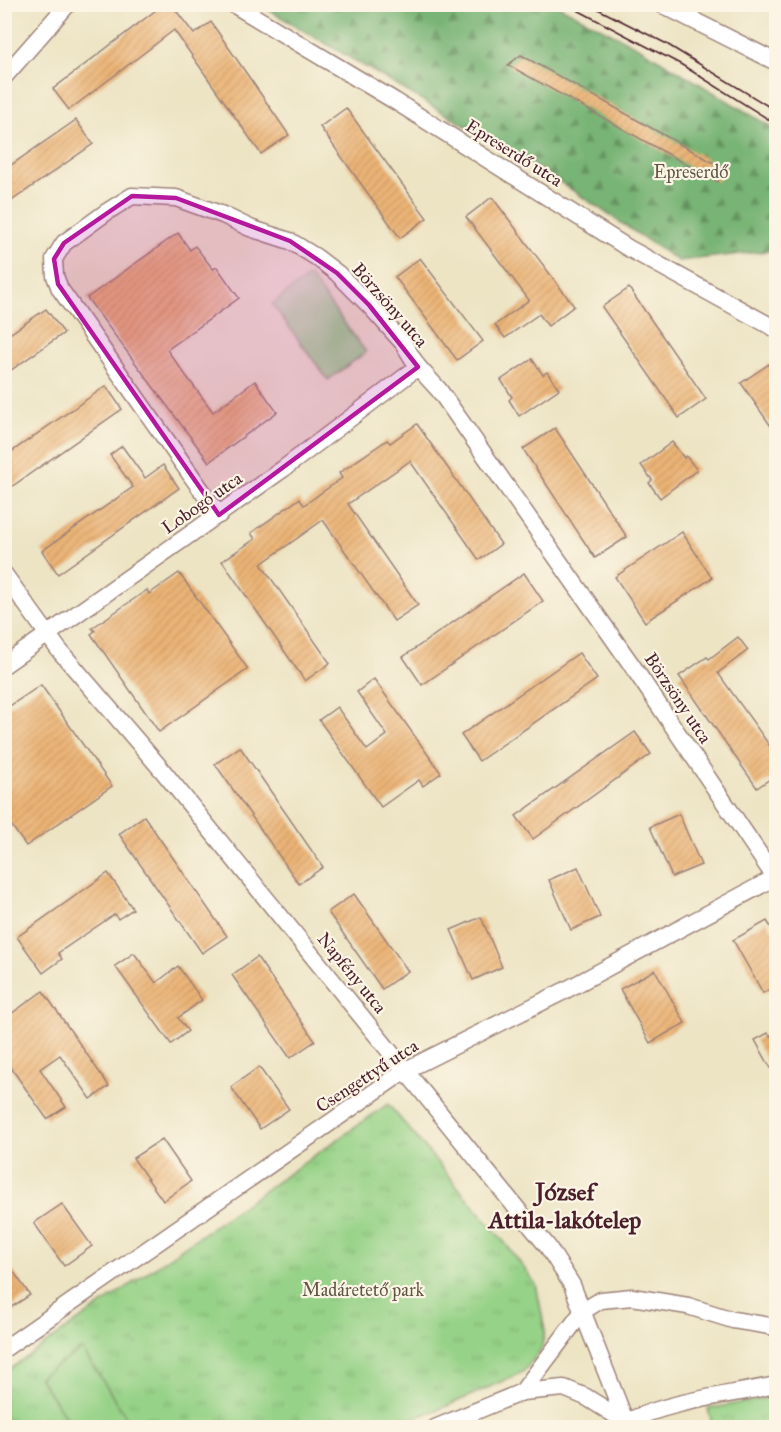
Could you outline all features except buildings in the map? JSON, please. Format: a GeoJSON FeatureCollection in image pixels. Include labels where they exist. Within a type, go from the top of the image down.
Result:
{"type":"FeatureCollection","features":[{"type":"Feature","properties":{"kind":"street"},"geometry":{"type":"LineString","coordinates":[[4,77],[68,4]]}},
{"type":"Feature","properties":{"kind":"street","name":"Epreserdő utca"},"geometry":{"type":"LineString","coordinates":[[233,4],[395,100],[628,248],[777,329]]}},
{"type":"Feature","properties":{"kind":"street"},"geometry":{"type":"LineString","coordinates":[[661,4],[777,62]]}},
{"type":"Feature","properties":{"kind":"street","name":"Börzsöny utca"},"geometry":{"type":"LineString","coordinates":[[219,515],[60,289],[55,276],[54,259],[64,243],[108,210],[132,196],[176,198],[223,215],[250,228],[290,241],[337,273],[369,305],[403,343],[418,367],[445,399],[632,664],[776,878]]}},
{"type":"Feature","properties":{"kind":"street","name":"Lobogó utca"},"geometry":{"type":"LineString","coordinates":[[4,665],[219,515],[418,367]]}},
{"type":"Feature","properties":{"kind":"street","name":"Napfény utca"},"geometry":{"type":"LineString","coordinates":[[4,574],[47,635],[162,770],[548,1247],[567,1275],[583,1311],[627,1425]]}},
{"type":"Feature","properties":{"kind":"street","name":"Csengettyű utca"},"geometry":{"type":"LineString","coordinates":[[4,1349],[406,1070],[564,991],[776,878]]}},
{"type":"Feature","properties":{"kind":"street"},"geometry":{"type":"LineString","coordinates":[[522,1392],[583,1311],[601,1300],[633,1297],[688,1306],[733,1320],[777,1328]]}},
{"type":"Feature","properties":{"kind":"street"},"geometry":{"type":"LineString","coordinates":[[435,1428],[522,1392],[564,1388],[586,1397],[627,1425],[645,1413],[691,1401],[777,1385]]}},
{"type":"Feature","properties":{"kind":"highlighted area"},"geometry":{"type":"Polygon","coordinates":[[[132,196],[176,198],[290,241],[337,273],[369,305],[418,367],[219,515],[58,284],[54,259],[64,243],[132,196]]]}},
{"type":"Feature","properties":{"kind":"green space","name":"Epreserdő"},"geometry":{"type":"Polygon","coordinates":[[[260,5],[557,5],[640,48],[776,130],[776,250],[678,261],[551,176],[260,5]]]}},
{"type":"Feature","properties":{"kind":"green space"},"geometry":{"type":"Polygon","coordinates":[[[309,276],[366,352],[328,380],[272,304],[309,276]]]}},
{"type":"Feature","properties":{"kind":"green space","name":"Madáretető park"},"geometry":{"type":"Polygon","coordinates":[[[388,1104],[505,1243],[536,1284],[545,1331],[541,1350],[523,1372],[445,1407],[389,1427],[129,1427],[132,1426],[39,1377],[72,1427],[7,1427],[4,1424],[4,1373],[388,1104]]]}},
{"type":"Feature","properties":{"kind":"green space"},"geometry":{"type":"Polygon","coordinates":[[[82,1349],[132,1426],[72,1427],[39,1377],[82,1349]]]}},
{"type":"Feature","properties":{"kind":"green space"},"geometry":{"type":"Polygon","coordinates":[[[776,1396],[776,1427],[713,1427],[708,1409],[776,1396]]]}},
{"type":"Feature","properties":{"kind":"tram line"},"geometry":{"type":"LineString","coordinates":[[566,4],[682,65],[776,124]]}},
{"type":"Feature","properties":{"kind":"tram line"},"geometry":{"type":"LineString","coordinates":[[588,4],[665,43],[776,111]]}},
{"type":"Feature","properties":{"kind":"district","name":"József Attila-lakótelep"},"geometry":{"type":"Point","coordinates":[565,1206]}}]}
